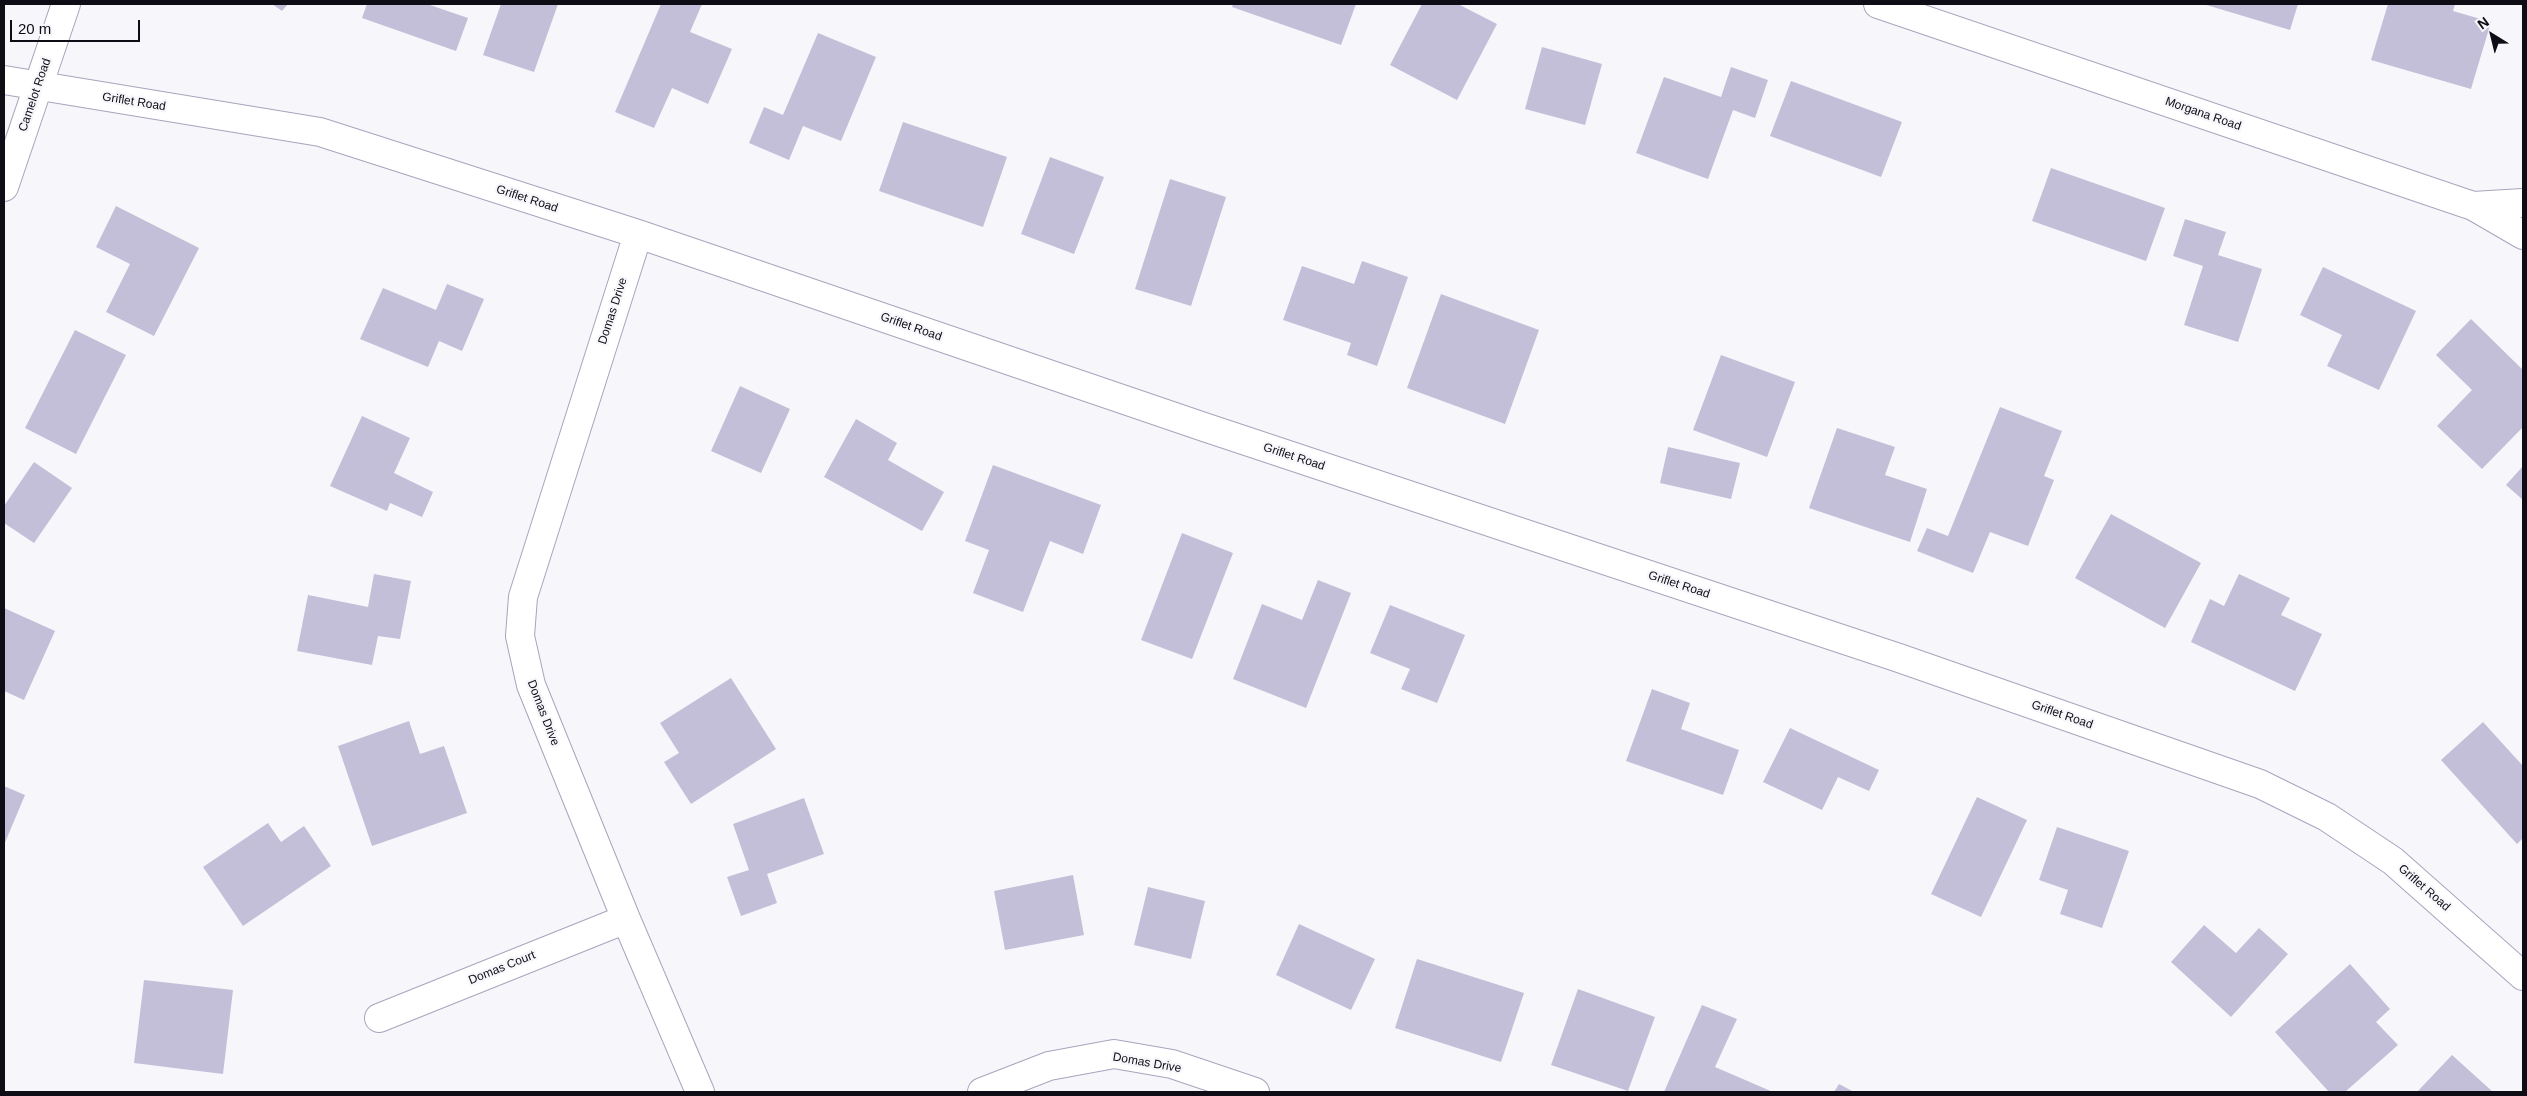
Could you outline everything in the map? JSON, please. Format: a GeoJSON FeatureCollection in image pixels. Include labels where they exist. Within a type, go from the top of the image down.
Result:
{"type":"FeatureCollection","features":[{"type":"Feature","properties":{"kind":"street","name":"Camelot Road"},"geometry":{"type":"LineString","coordinates":[[4,187],[66,4]]}},
{"type":"Feature","properties":{"kind":"street","name":"Morgana Road"},"geometry":{"type":"LineString","coordinates":[[1878,4],[2473,206],[2523,235]]}},
{"type":"Feature","properties":{"kind":"street","name":"Griflet Road"},"geometry":{"type":"LineString","coordinates":[[4,80],[320,132],[638,234],[1194,423],[1899,658],[2260,784],[2327,817],[2393,861],[2523,976]]}},
{"type":"Feature","properties":{"kind":"street"},"geometry":{"type":"LineString","coordinates":[[2473,206],[2523,203]]}},
{"type":"Feature","properties":{"kind":"street","name":"Domas Drive"},"geometry":{"type":"LineString","coordinates":[[638,234],[523,597],[520,636],[531,685],[626,919],[700,1092]]}},
{"type":"Feature","properties":{"kind":"street","name":"Domas Court"},"geometry":{"type":"LineString","coordinates":[[379,1018],[626,919]]}},
{"type":"Feature","properties":{"kind":"street","name":"Domas Drive"},"geometry":{"type":"LineString","coordinates":[[982,1092],[1049,1066],[1114,1054],[1172,1064],[1255,1092]]}},
{"type":"Feature","properties":{"kind":"building"},"geometry":{"type":"Polygon","coordinates":[[[272,4],[288,4],[282,11],[272,4]]]}},
{"type":"Feature","properties":{"kind":"building"},"geometry":{"type":"Polygon","coordinates":[[[367,4],[427,4],[468,18],[456,51],[362,18],[367,4]]]}},
{"type":"Feature","properties":{"kind":"building"},"geometry":{"type":"Polygon","coordinates":[[[501,4],[558,4],[534,72],[483,55],[501,4]]]}},
{"type":"Feature","properties":{"kind":"building"},"geometry":{"type":"Polygon","coordinates":[[[661,4],[702,4],[690,32],[732,49],[708,104],[672,88],[654,128],[615,112],[661,4]]]}},
{"type":"Feature","properties":{"kind":"building"},"geometry":{"type":"Polygon","coordinates":[[[1233,4],[1356,4],[1341,45],[1232,7],[1233,4]]]}},
{"type":"Feature","properties":{"kind":"building"},"geometry":{"type":"Polygon","coordinates":[[[1422,4],[1458,4],[1497,24],[1457,100],[1390,65],[1422,4]]]}},
{"type":"Feature","properties":{"kind":"building"},"geometry":{"type":"Polygon","coordinates":[[[2203,4],[2298,4],[2290,30],[2203,4]]]}},
{"type":"Feature","properties":{"kind":"building"},"geometry":{"type":"Polygon","coordinates":[[[2388,4],[2455,4],[2453,11],[2491,22],[2471,89],[2371,60],[2388,4]]]}},
{"type":"Feature","properties":{"kind":"building"},"geometry":{"type":"Polygon","coordinates":[[[818,33],[876,57],[841,141],[803,126],[789,160],[749,143],[764,107],[783,115],[818,33]]]}},
{"type":"Feature","properties":{"kind":"building"},"geometry":{"type":"Polygon","coordinates":[[[1542,47],[1602,64],[1585,125],[1525,109],[1542,47]]]}},
{"type":"Feature","properties":{"kind":"building"},"geometry":{"type":"Polygon","coordinates":[[[1731,67],[1768,80],[1755,118],[1733,110],[1708,179],[1636,153],[1664,77],[1721,97],[1731,67]]]}},
{"type":"Feature","properties":{"kind":"building"},"geometry":{"type":"Polygon","coordinates":[[[1791,81],[1902,122],[1881,177],[1770,136],[1791,81]]]}},
{"type":"Feature","properties":{"kind":"building"},"geometry":{"type":"Polygon","coordinates":[[[903,122],[1007,157],[983,227],[879,191],[903,122]]]}},
{"type":"Feature","properties":{"kind":"building"},"geometry":{"type":"Polygon","coordinates":[[[1050,157],[1104,177],[1074,254],[1021,234],[1050,157]]]}},
{"type":"Feature","properties":{"kind":"building"},"geometry":{"type":"Polygon","coordinates":[[[2051,168],[2165,208],[2146,261],[2032,221],[2051,168]]]}},
{"type":"Feature","properties":{"kind":"building"},"geometry":{"type":"Polygon","coordinates":[[[1170,179],[1226,197],[1191,306],[1135,289],[1170,179]]]}},
{"type":"Feature","properties":{"kind":"building"},"geometry":{"type":"Polygon","coordinates":[[[116,206],[199,248],[154,336],[106,312],[130,264],[96,247],[116,206]]]}},
{"type":"Feature","properties":{"kind":"building"},"geometry":{"type":"Polygon","coordinates":[[[2185,219],[2226,232],[2218,255],[2262,269],[2238,342],[2184,325],[2203,266],[2173,256],[2185,219]]]}},
{"type":"Feature","properties":{"kind":"building"},"geometry":{"type":"Polygon","coordinates":[[[1362,261],[1408,277],[1377,366],[1347,355],[1351,343],[1283,320],[1302,266],[1354,284],[1362,261]]]}},
{"type":"Feature","properties":{"kind":"building"},"geometry":{"type":"Polygon","coordinates":[[[2323,267],[2416,311],[2379,390],[2327,366],[2342,335],[2300,315],[2323,267]]]}},
{"type":"Feature","properties":{"kind":"building"},"geometry":{"type":"Polygon","coordinates":[[[447,284],[484,299],[462,351],[439,341],[428,367],[360,339],[383,288],[436,310],[447,284]]]}},
{"type":"Feature","properties":{"kind":"building"},"geometry":{"type":"Polygon","coordinates":[[[1441,294],[1539,330],[1505,424],[1407,388],[1441,294]]]}},
{"type":"Feature","properties":{"kind":"building"},"geometry":{"type":"Polygon","coordinates":[[[2471,319],[2523,370],[2523,427],[2482,469],[2437,426],[2472,390],[2436,355],[2471,319]]]}},
{"type":"Feature","properties":{"kind":"building"},"geometry":{"type":"Polygon","coordinates":[[[75,330],[126,355],[76,454],[25,428],[75,330]]]}},
{"type":"Feature","properties":{"kind":"building"},"geometry":{"type":"Polygon","coordinates":[[[1721,355],[1795,382],[1767,457],[1693,430],[1721,355]]]}},
{"type":"Feature","properties":{"kind":"building"},"geometry":{"type":"Polygon","coordinates":[[[740,386],[790,409],[761,473],[711,451],[740,386]]]}},
{"type":"Feature","properties":{"kind":"building"},"geometry":{"type":"Polygon","coordinates":[[[2000,407],[2062,431],[2044,476],[2054,480],[2028,546],[1990,532],[1973,573],[1917,551],[1927,528],[1948,536],[2000,407]]]}},
{"type":"Feature","properties":{"kind":"building"},"geometry":{"type":"Polygon","coordinates":[[[362,416],[410,438],[394,473],[433,492],[422,517],[390,503],[387,511],[330,486],[362,416]]]}},
{"type":"Feature","properties":{"kind":"building"},"geometry":{"type":"Polygon","coordinates":[[[856,419],[897,443],[888,460],[944,492],[922,531],[824,477],[856,419]]]}},
{"type":"Feature","properties":{"kind":"building"},"geometry":{"type":"Polygon","coordinates":[[[1837,428],[1895,447],[1885,475],[1927,489],[1910,542],[1809,508],[1837,428]]]}},
{"type":"Feature","properties":{"kind":"building"},"geometry":{"type":"Polygon","coordinates":[[[1668,447],[1740,463],[1731,499],[1660,483],[1668,447]]]}},
{"type":"Feature","properties":{"kind":"building"},"geometry":{"type":"Polygon","coordinates":[[[34,462],[72,488],[34,543],[4,523],[4,506],[34,462]]]}},
{"type":"Feature","properties":{"kind":"building"},"geometry":{"type":"Polygon","coordinates":[[[993,465],[1101,505],[1083,554],[1050,541],[1023,612],[973,593],[989,550],[965,541],[993,465]]]}},
{"type":"Feature","properties":{"kind":"building"},"geometry":{"type":"Polygon","coordinates":[[[2523,466],[2523,500],[2506,485],[2523,466]]]}},
{"type":"Feature","properties":{"kind":"building"},"geometry":{"type":"Polygon","coordinates":[[[2111,514],[2201,563],[2165,628],[2075,578],[2111,514]]]}},
{"type":"Feature","properties":{"kind":"building"},"geometry":{"type":"Polygon","coordinates":[[[1182,533],[1233,553],[1192,659],[1141,640],[1182,533]]]}},
{"type":"Feature","properties":{"kind":"building"},"geometry":{"type":"Polygon","coordinates":[[[374,574],[411,581],[400,639],[378,636],[372,665],[297,651],[308,595],[368,607],[374,574]]]}},
{"type":"Feature","properties":{"kind":"building"},"geometry":{"type":"Polygon","coordinates":[[[2239,574],[2290,598],[2281,615],[2322,634],[2295,691],[2191,642],[2210,599],[2224,606],[2239,574]]]}},
{"type":"Feature","properties":{"kind":"building"},"geometry":{"type":"Polygon","coordinates":[[[1318,580],[1351,593],[1306,708],[1233,679],[1262,604],[1302,620],[1318,580]]]}},
{"type":"Feature","properties":{"kind":"building"},"geometry":{"type":"Polygon","coordinates":[[[1390,605],[1465,635],[1437,703],[1401,689],[1410,669],[1370,653],[1390,605]]]}},
{"type":"Feature","properties":{"kind":"building"},"geometry":{"type":"Polygon","coordinates":[[[4,608],[55,631],[24,700],[4,691],[4,608]]]}},
{"type":"Feature","properties":{"kind":"building"},"geometry":{"type":"Polygon","coordinates":[[[731,678],[776,749],[691,804],[664,762],[679,753],[660,723],[731,678]]]}},
{"type":"Feature","properties":{"kind":"building"},"geometry":{"type":"Polygon","coordinates":[[[1652,689],[1690,703],[1681,729],[1739,750],[1723,795],[1626,761],[1652,689]]]}},
{"type":"Feature","properties":{"kind":"building"},"geometry":{"type":"Polygon","coordinates":[[[409,721],[420,754],[444,746],[467,813],[372,846],[338,746],[409,721]]]}},
{"type":"Feature","properties":{"kind":"building"},"geometry":{"type":"Polygon","coordinates":[[[2483,722],[2523,766],[2523,838],[2517,844],[2441,760],[2483,722]]]}},
{"type":"Feature","properties":{"kind":"building"},"geometry":{"type":"Polygon","coordinates":[[[1790,728],[1879,770],[1869,791],[1838,777],[1822,810],[1763,782],[1790,728]]]}},
{"type":"Feature","properties":{"kind":"building"},"geometry":{"type":"Polygon","coordinates":[[[4,786],[25,795],[4,845],[4,786]]]}},
{"type":"Feature","properties":{"kind":"building"},"geometry":{"type":"Polygon","coordinates":[[[1977,797],[2027,820],[1981,917],[1931,894],[1977,797]]]}},
{"type":"Feature","properties":{"kind":"building"},"geometry":{"type":"Polygon","coordinates":[[[804,798],[824,854],[767,874],[777,903],[741,916],[727,877],[749,870],[733,824],[804,798]]]}},
{"type":"Feature","properties":{"kind":"building"},"geometry":{"type":"Polygon","coordinates":[[[268,823],[281,842],[304,826],[331,866],[243,926],[203,867],[268,823]]]}},
{"type":"Feature","properties":{"kind":"building"},"geometry":{"type":"Polygon","coordinates":[[[2057,827],[2129,851],[2102,928],[2060,914],[2068,890],[2039,880],[2057,827]]]}},
{"type":"Feature","properties":{"kind":"building"},"geometry":{"type":"Polygon","coordinates":[[[1073,875],[1084,935],[1005,950],[994,891],[1073,875]]]}},
{"type":"Feature","properties":{"kind":"building"},"geometry":{"type":"Polygon","coordinates":[[[1148,887],[1205,901],[1191,959],[1134,945],[1148,887]]]}},
{"type":"Feature","properties":{"kind":"building"},"geometry":{"type":"Polygon","coordinates":[[[1299,924],[1375,959],[1351,1010],[1276,975],[1299,924]]]}},
{"type":"Feature","properties":{"kind":"building"},"geometry":{"type":"Polygon","coordinates":[[[2204,925],[2236,953],[2259,928],[2288,954],[2231,1017],[2171,962],[2204,925]]]}},
{"type":"Feature","properties":{"kind":"building"},"geometry":{"type":"Polygon","coordinates":[[[1417,959],[1524,993],[1501,1062],[1395,1028],[1417,959]]]}},
{"type":"Feature","properties":{"kind":"building"},"geometry":{"type":"Polygon","coordinates":[[[2350,964],[2390,1009],[2376,1022],[2398,1045],[2345,1092],[2329,1092],[2275,1032],[2350,964]]]}},
{"type":"Feature","properties":{"kind":"building"},"geometry":{"type":"Polygon","coordinates":[[[144,980],[233,990],[223,1074],[134,1063],[144,980]]]}},
{"type":"Feature","properties":{"kind":"building"},"geometry":{"type":"Polygon","coordinates":[[[1578,989],[1655,1017],[1628,1091],[1551,1065],[1578,989]]]}},
{"type":"Feature","properties":{"kind":"building"},"geometry":{"type":"Polygon","coordinates":[[[1702,1005],[1737,1019],[1715,1067],[1773,1092],[1664,1092],[1702,1005]]]}},
{"type":"Feature","properties":{"kind":"building"},"geometry":{"type":"Polygon","coordinates":[[[2452,1055],[2493,1092],[2417,1092],[2452,1055]]]}},
{"type":"Feature","properties":{"kind":"building"},"geometry":{"type":"Polygon","coordinates":[[[1839,1084],[1854,1092],[1834,1092],[1839,1084]]]}}]}
